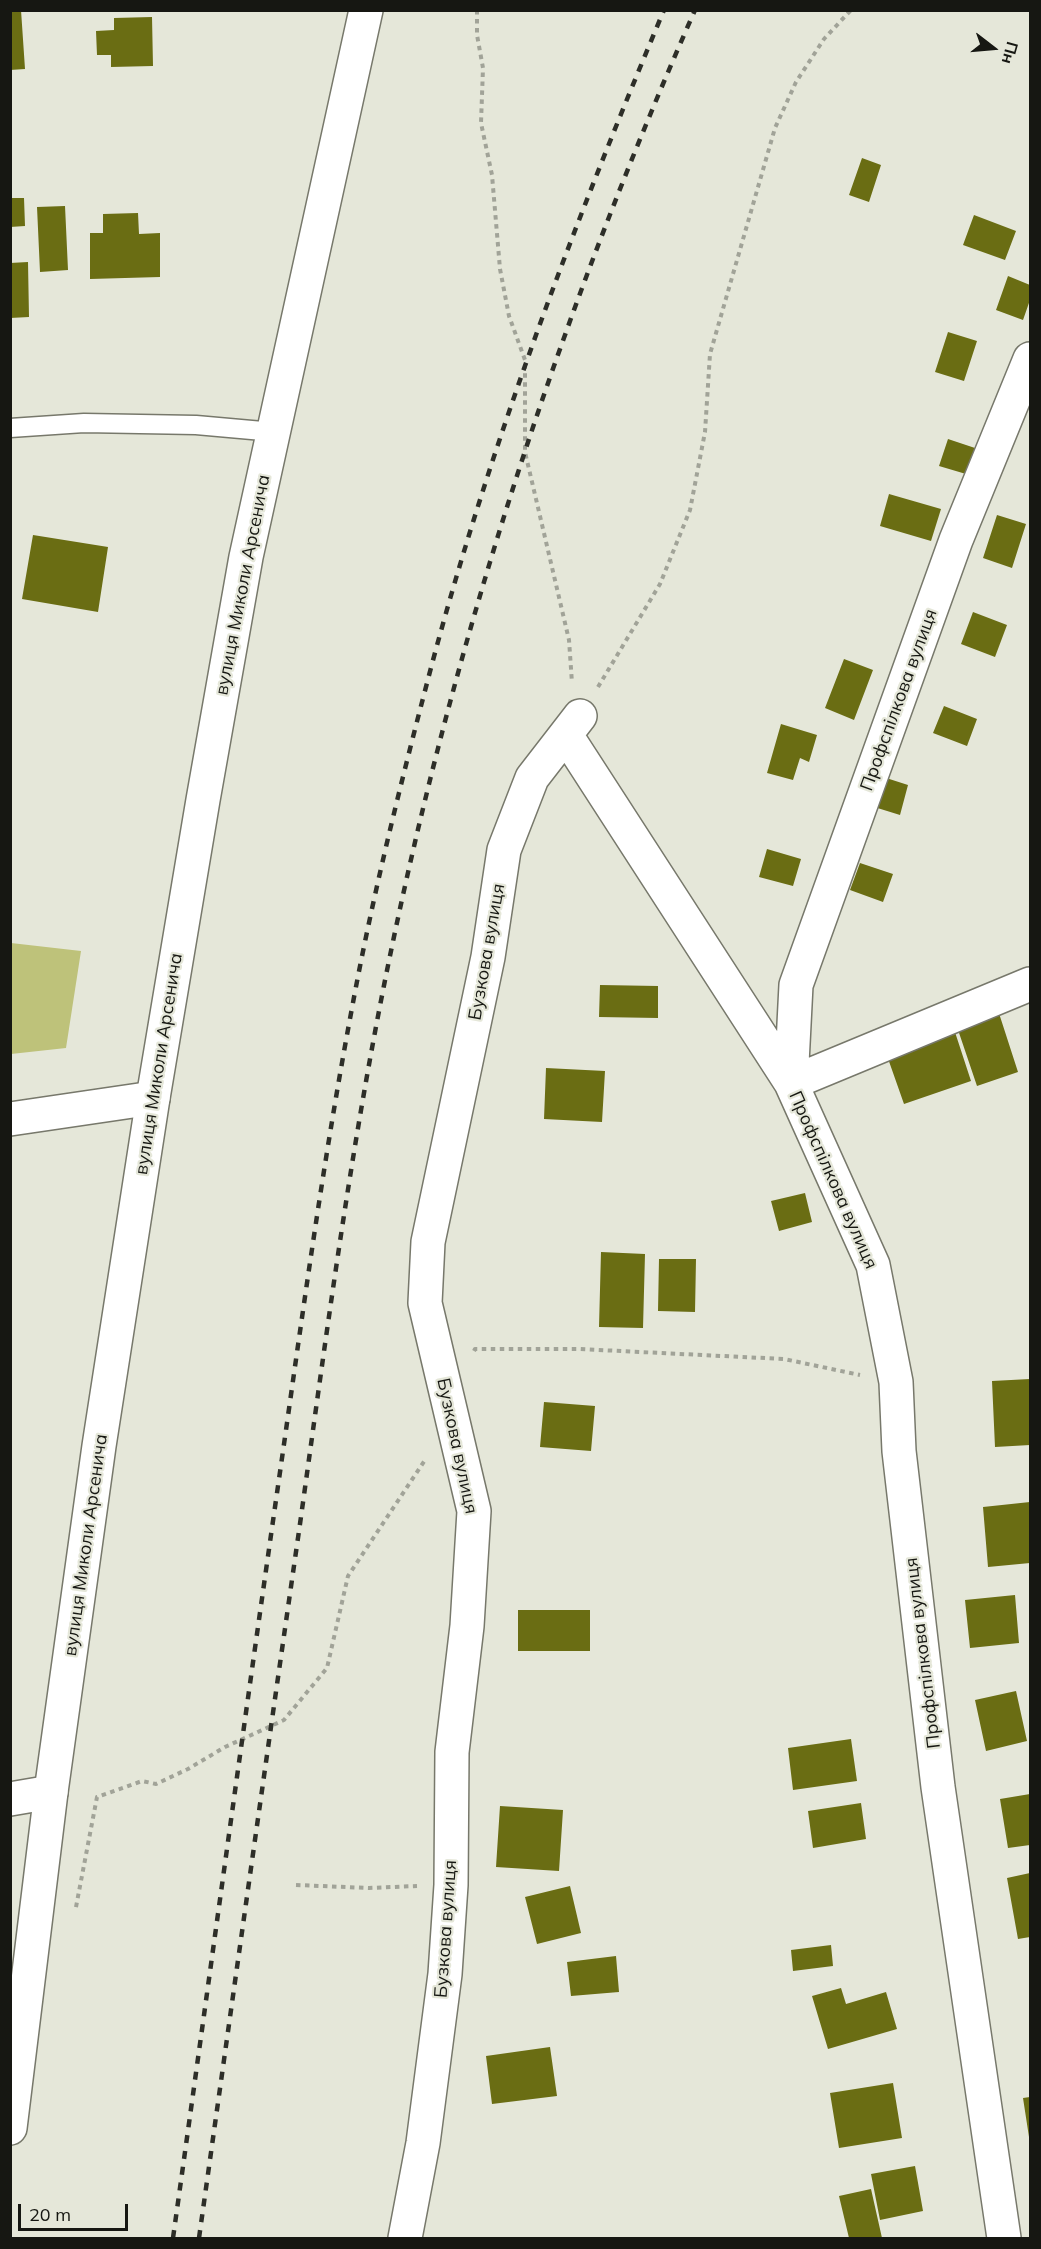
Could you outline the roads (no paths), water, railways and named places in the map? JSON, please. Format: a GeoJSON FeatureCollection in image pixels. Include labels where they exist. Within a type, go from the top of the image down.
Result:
{"type":"FeatureCollection","features":[{"type":"Feature","properties":{"kind":"street","name":"вулиця Миколи Арсенича"},"geometry":{"type":"LineString","coordinates":[[10,2128],[51,1792],[99,1446],[153,1098],[246,557],[366,10]]}},
{"type":"Feature","properties":{"kind":"street","name":"Профспілкова вулиця"},"geometry":{"type":"LineString","coordinates":[[791,1083],[796,985],[956,540],[1030,359]]}},
{"type":"Feature","properties":{"kind":"street","name":"Профспілкова вулиця"},"geometry":{"type":"LineString","coordinates":[[573,726],[791,1083],[873,1265],[896,1382],[899,1451],[938,1787],[1004,2238]]}},
{"type":"Feature","properties":{"kind":"street","name":"Бузкова вулиця"},"geometry":{"type":"LineString","coordinates":[[405,2238],[423,2143],[445,1974],[451,1886],[452,1752],[467,1626],[474,1511],[425,1303],[428,1242],[488,957],[504,850],[532,778],[573,726]]}},
{"type":"Feature","properties":{"kind":"street"},"geometry":{"type":"LineString","coordinates":[[791,1083],[1030,984]]}},
{"type":"Feature","properties":{"kind":"street"},"geometry":{"type":"LineString","coordinates":[[10,1119],[153,1098]]}},
{"type":"Feature","properties":{"kind":"street"},"geometry":{"type":"LineString","coordinates":[[10,1799],[51,1792]]}},
{"type":"Feature","properties":{"kind":"lane"},"geometry":{"type":"LineString","coordinates":[[10,428],[84,423],[196,425],[274,432]]}},
{"type":"Feature","properties":{"kind":"railway"},"geometry":{"type":"LineString","coordinates":[[173,2238],[312,1247],[341,1068],[377,885],[417,723],[476,511],[564,258],[664,10]]}},
{"type":"Feature","properties":{"kind":"railway"},"geometry":{"type":"LineString","coordinates":[[199,2238],[340,1241],[391,951],[448,710],[481,591],[518,473],[600,239],[695,10]]}}]}
